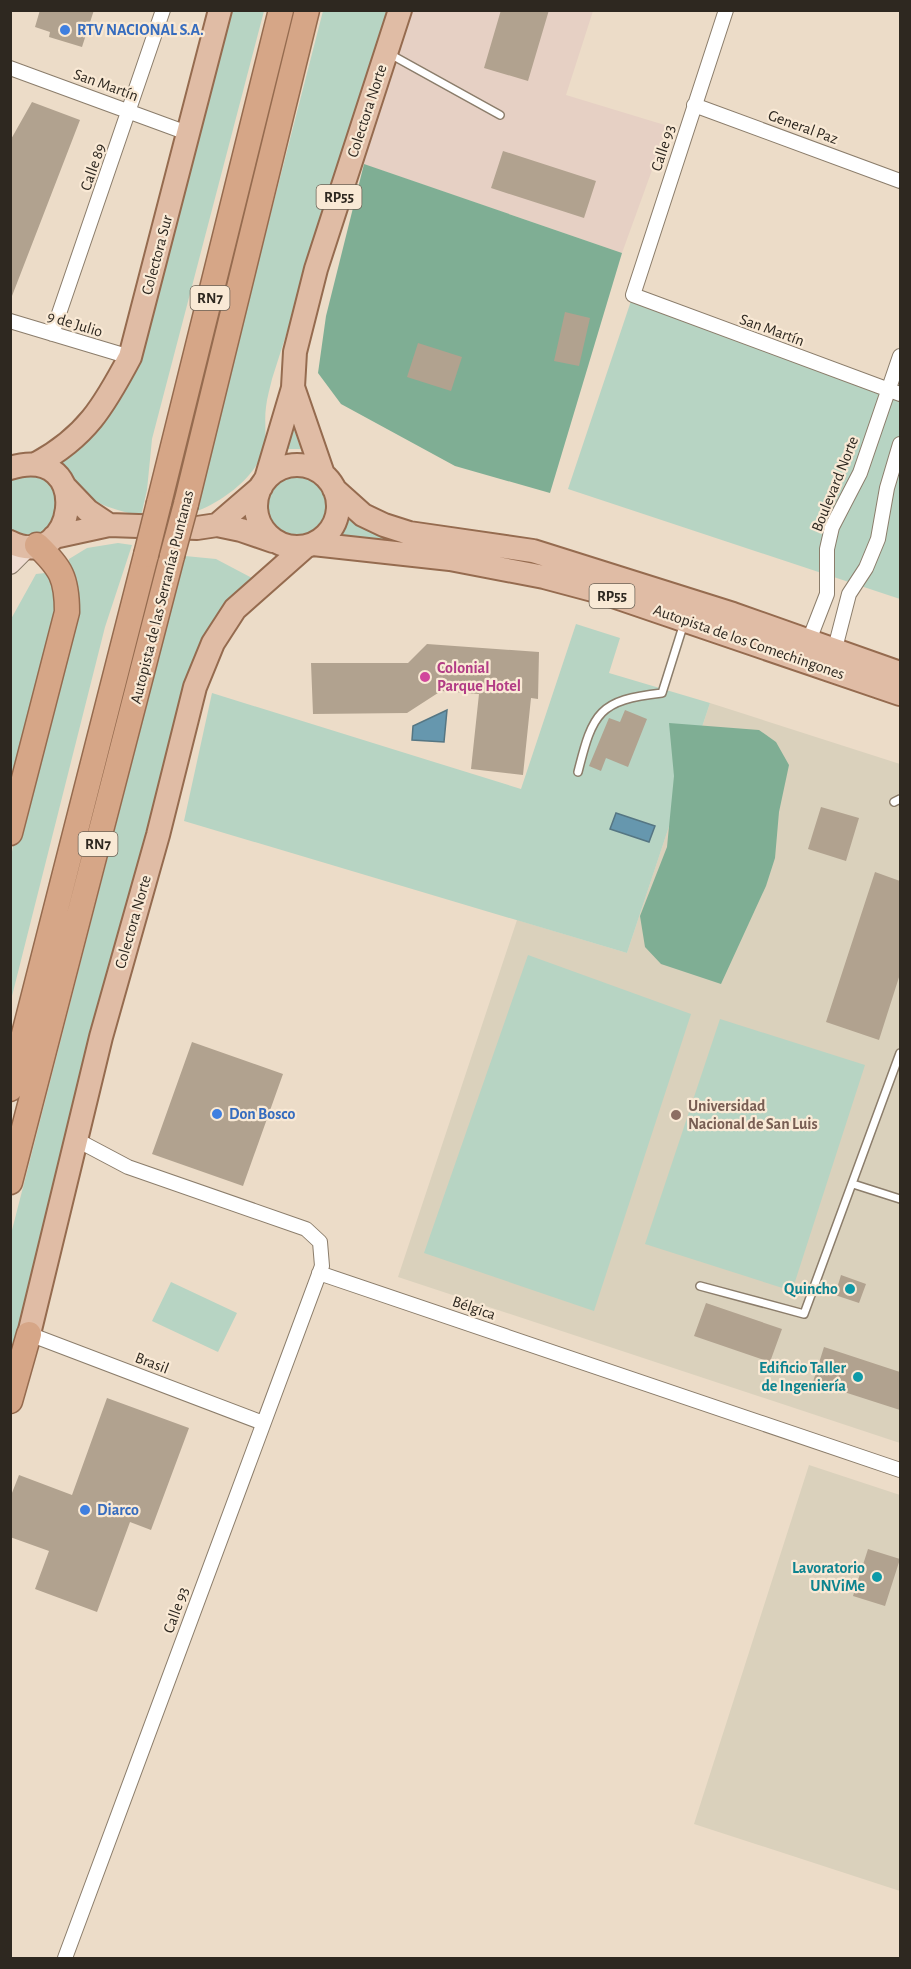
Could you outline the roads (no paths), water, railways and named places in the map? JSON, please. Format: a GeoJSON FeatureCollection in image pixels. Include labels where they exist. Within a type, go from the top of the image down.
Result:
{"type":"FeatureCollection","features":[{"type":"Feature","properties":{"kind":"highway"},"geometry":{"type":"LineString","coordinates":[[261,92],[275,10]]}},
{"type":"Feature","properties":{"kind":"highway","name":"Autopista de las Serranías Puntanas"},"geometry":{"type":"LineString","coordinates":[[10,1089],[146,555],[281,10]]}},
{"type":"Feature","properties":{"kind":"highway","name":"Autopista de las Serranías Puntanas"},"geometry":{"type":"LineString","coordinates":[[10,1182],[186,504],[308,10]]}},
{"type":"Feature","properties":{"kind":"highway"},"geometry":{"type":"LineString","coordinates":[[10,833],[67,612],[67,589],[64,577],[57,564],[32,542]]}},
{"type":"Feature","properties":{"kind":"highway"},"geometry":{"type":"LineString","coordinates":[[10,1401],[29,1334]]}},
{"type":"Feature","properties":{"kind":"main road","name":"Colectora Sur"},"geometry":{"type":"LineString","coordinates":[[36,464],[77,438],[105,404],[130,357],[190,134],[220,10]]}},
{"type":"Feature","properties":{"kind":"main road","name":"Colectora Norte"},"geometry":{"type":"LineString","coordinates":[[263,483],[293,387],[295,352],[316,268],[400,10]]}},
{"type":"Feature","properties":{"kind":"main road","name":"Colectora Norte"},"geometry":{"type":"LineString","coordinates":[[293,387],[329,482]]}},
{"type":"Feature","properties":{"kind":"main road"},"geometry":{"type":"LineString","coordinates":[[10,468],[36,464],[48,469],[88,511],[109,525]]}},
{"type":"Feature","properties":{"kind":"main road","name":"RP55"},"geometry":{"type":"LineString","coordinates":[[299,465],[329,482],[338,502],[337,515],[328,532],[309,546],[281,544],[263,530],[258,520],[257,498],[263,483],[281,469],[299,465]]}},
{"type":"Feature","properties":{"kind":"main road","name":"Autopista de los Comechingones"},"geometry":{"type":"LineString","coordinates":[[329,482],[363,515],[384,525],[409,533],[533,552],[831,660],[900,694]]}},
{"type":"Feature","properties":{"kind":"main road"},"geometry":{"type":"LineString","coordinates":[[217,525],[263,483]]}},
{"type":"Feature","properties":{"kind":"main road"},"geometry":{"type":"LineString","coordinates":[[10,564],[32,542],[63,527],[68,514],[66,488]]}},
{"type":"Feature","properties":{"kind":"main road"},"geometry":{"type":"LineString","coordinates":[[32,542],[109,525],[197,528],[217,525],[247,532],[281,544]]}},
{"type":"Feature","properties":{"kind":"main road","name":"Colectora Norte"},"geometry":{"type":"LineString","coordinates":[[29,1334],[101,1037],[200,676],[213,643],[235,609],[309,546]]}},
{"type":"Feature","properties":{"kind":"main road","name":"Autopista de los Comechingones"},"geometry":{"type":"LineString","coordinates":[[309,546],[450,559],[544,577],[685,620],[805,650]]}},
{"type":"Feature","properties":{"kind":"main road","name":"Autopista de los Comechingones"},"geometry":{"type":"LineString","coordinates":[[831,660],[900,673]]}},
{"type":"Feature","properties":{"kind":"street","name":"Calle 89"},"geometry":{"type":"LineString","coordinates":[[52,334],[130,112],[163,10]]}},
{"type":"Feature","properties":{"kind":"street","name":"Calle 93"},"geometry":{"type":"LineString","coordinates":[[633,295],[726,10]]}},
{"type":"Feature","properties":{"kind":"street","name":"San Martín"},"geometry":{"type":"LineString","coordinates":[[10,68],[190,134]]}},
{"type":"Feature","properties":{"kind":"street","name":"General Paz"},"geometry":{"type":"LineString","coordinates":[[694,105],[900,180]]}},
{"type":"Feature","properties":{"kind":"street","name":"San Martín"},"geometry":{"type":"LineString","coordinates":[[633,295],[895,392]]}},
{"type":"Feature","properties":{"kind":"street","name":"9 de Julio"},"geometry":{"type":"LineString","coordinates":[[10,321],[130,357]]}},
{"type":"Feature","properties":{"kind":"street","name":"Boulevard Norte"},"geometry":{"type":"LineString","coordinates":[[805,650],[827,594],[827,549],[832,527],[860,473],[895,392],[900,356]]}},
{"type":"Feature","properties":{"kind":"street"},"geometry":{"type":"LineString","coordinates":[[831,660],[849,594],[866,568],[878,539],[887,488],[900,444]]}},
{"type":"Feature","properties":{"kind":"street"},"geometry":{"type":"LineString","coordinates":[[77,1140],[128,1167],[306,1229],[320,1242],[322,1266],[319,1273]]}},
{"type":"Feature","properties":{"kind":"street","name":"Calle 93"},"geometry":{"type":"LineString","coordinates":[[65,1959],[319,1273]]}},
{"type":"Feature","properties":{"kind":"street","name":"Bélgica"},"geometry":{"type":"LineString","coordinates":[[319,1273],[900,1470]]}},
{"type":"Feature","properties":{"kind":"street","name":"Brasil"},"geometry":{"type":"LineString","coordinates":[[29,1334],[263,1423]]}},
{"type":"Feature","properties":{"kind":"lane"},"geometry":{"type":"LineString","coordinates":[[386,52],[500,115]]}},
{"type":"Feature","properties":{"kind":"lane"},"geometry":{"type":"LineString","coordinates":[[578,772],[598,717],[611,703],[628,696],[662,693],[685,620]]}},
{"type":"Feature","properties":{"kind":"lane"},"geometry":{"type":"LineString","coordinates":[[700,1286],[804,1314],[854,1184],[900,1053]]}},
{"type":"Feature","properties":{"kind":"lane"},"geometry":{"type":"LineString","coordinates":[[854,1184],[900,1199]]}},
{"type":"Feature","properties":{"kind":"water"},"geometry":{"type":"Polygon","coordinates":[[[447,710],[444,742],[412,740],[413,726],[447,710]]]}},
{"type":"Feature","properties":{"kind":"water"},"geometry":{"type":"Polygon","coordinates":[[[616,813],[655,826],[649,842],[610,829],[616,813]]]}},
{"type":"Feature","properties":{"kind":"place","name":"RTV NACIONAL S.A."},"geometry":{"type":"Point","coordinates":[65,30]}},
{"type":"Feature","properties":{"kind":"place","name":"Colonial Parque Hotel"},"geometry":{"type":"Point","coordinates":[425,677]}},
{"type":"Feature","properties":{"kind":"place","name":"Don Bosco"},"geometry":{"type":"Point","coordinates":[217,1114]}},
{"type":"Feature","properties":{"kind":"place","name":"Universidad Nacional de San Luis"},"geometry":{"type":"Point","coordinates":[676,1115]}},
{"type":"Feature","properties":{"kind":"place","name":"Quincho"},"geometry":{"type":"Point","coordinates":[850,1289]}},
{"type":"Feature","properties":{"kind":"place","name":"Edificio Taller de Ingeniería"},"geometry":{"type":"Point","coordinates":[858,1377]}},
{"type":"Feature","properties":{"kind":"place","name":"Diarco"},"geometry":{"type":"Point","coordinates":[85,1510]}},
{"type":"Feature","properties":{"kind":"place","name":"Lavoratorio UNViMe"},"geometry":{"type":"Point","coordinates":[877,1577]}}]}
